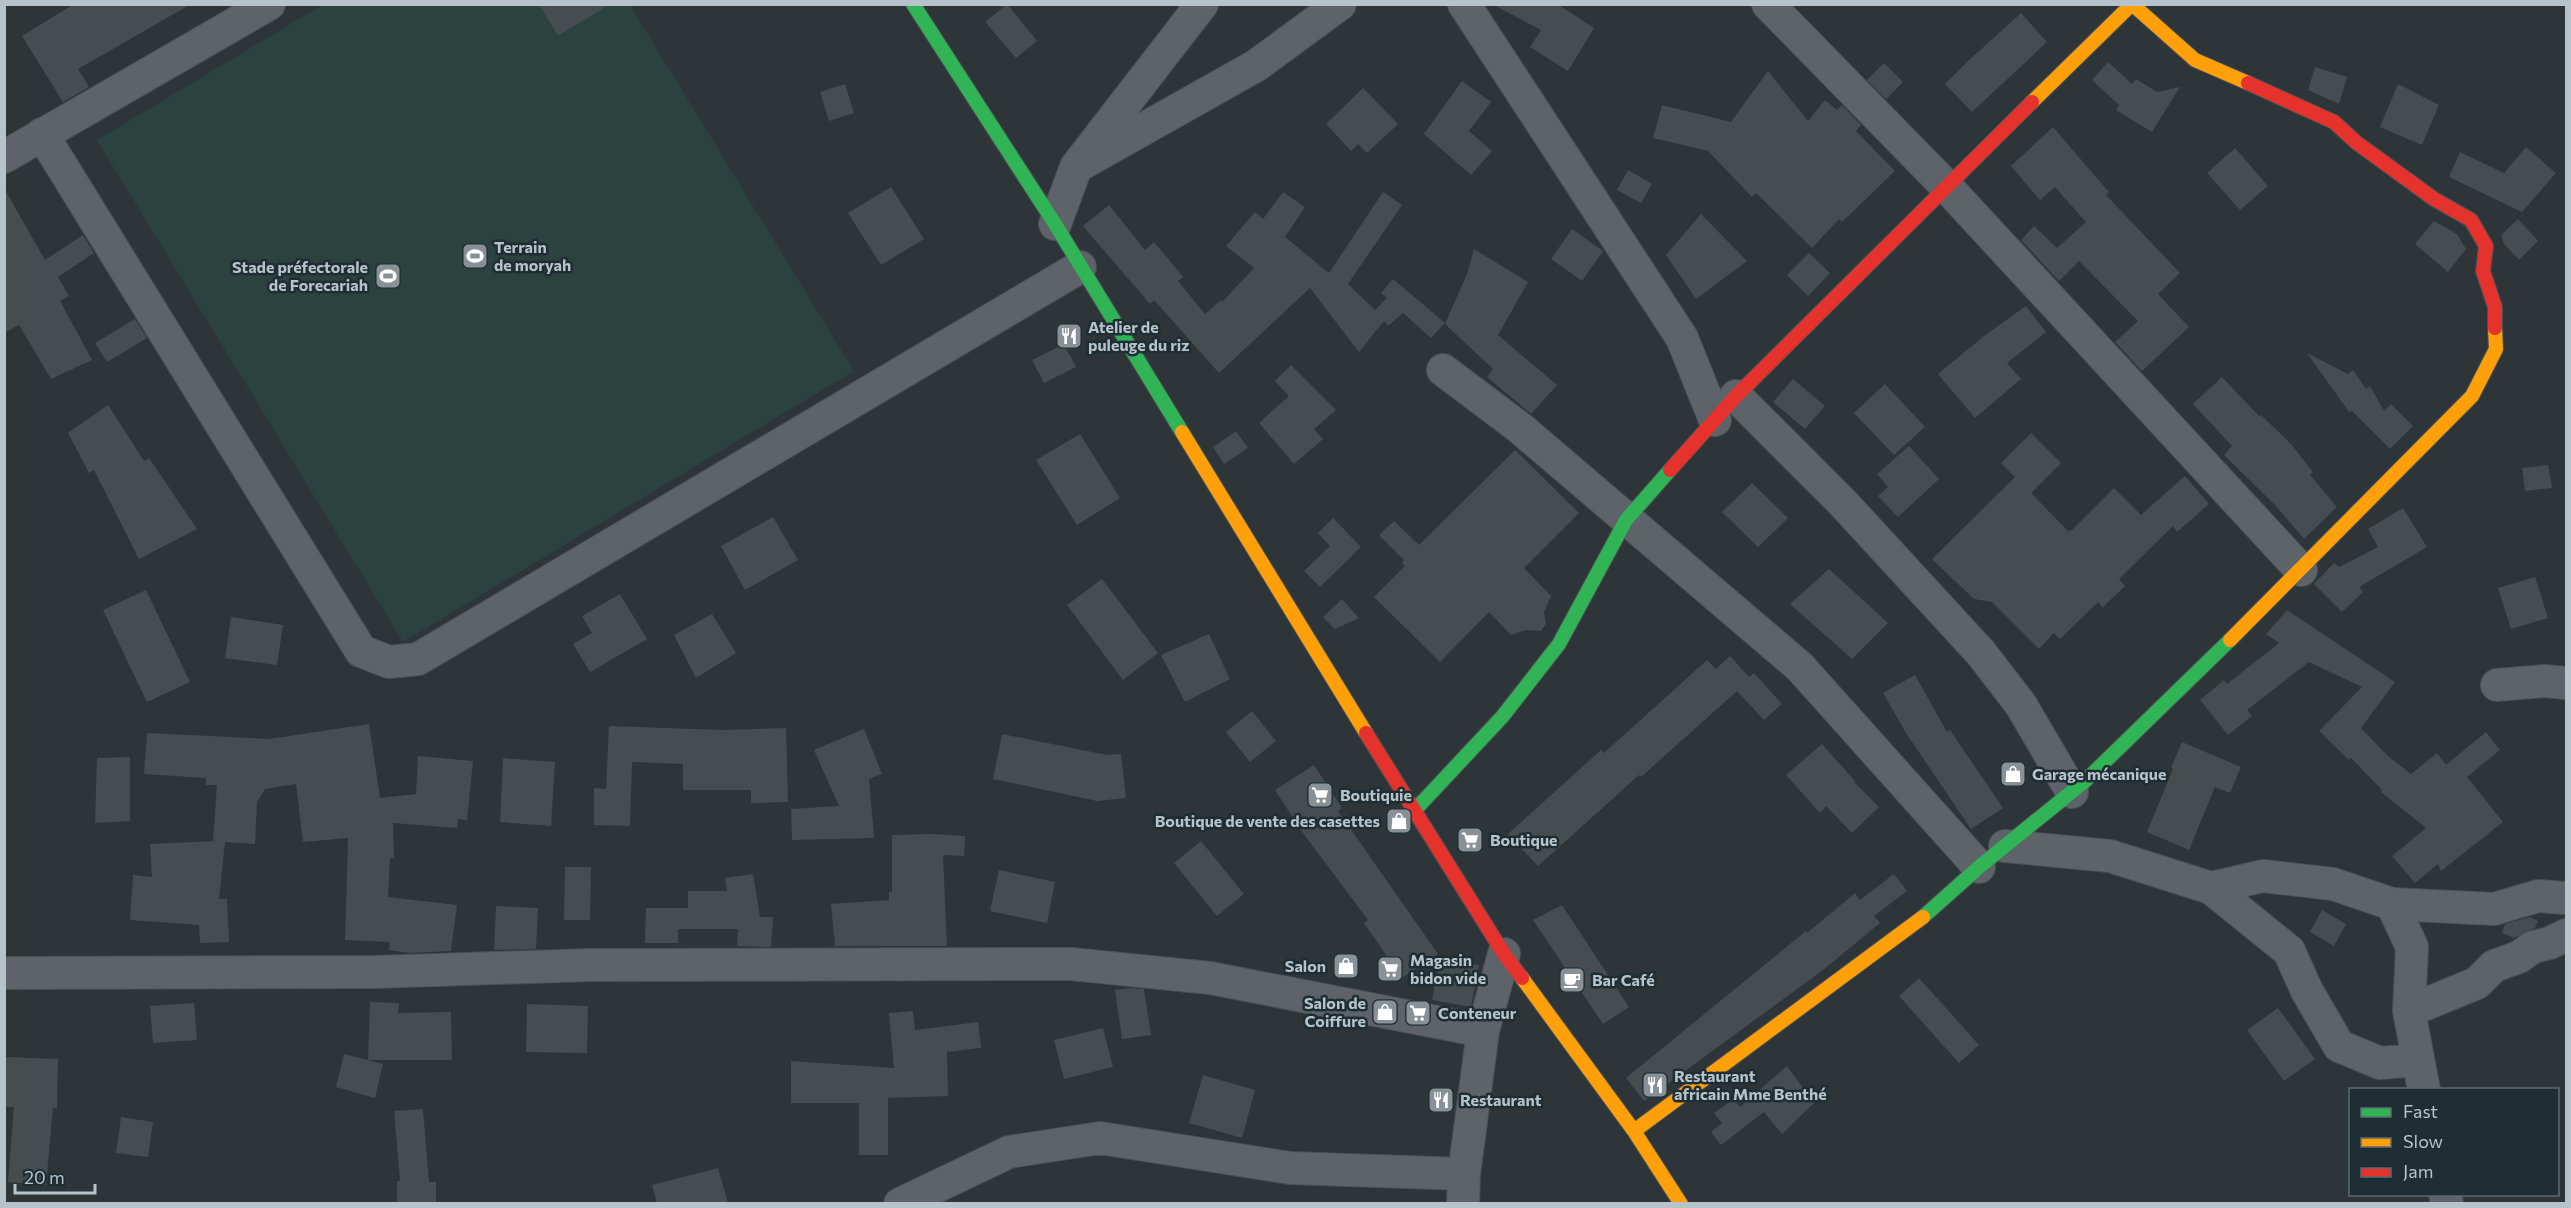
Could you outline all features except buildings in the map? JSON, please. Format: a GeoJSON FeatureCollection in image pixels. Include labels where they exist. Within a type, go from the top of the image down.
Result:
{"type":"FeatureCollection","features":[{"type":"Feature","properties":{"kind":"street"},"geometry":{"type":"LineString","coordinates":[[4,157],[268,4]]}},
{"type":"Feature","properties":{"kind":"street"},"geometry":{"type":"LineString","coordinates":[[912,4],[1055,225],[1504,954],[1634,1131],[1681,1203]]}},
{"type":"Feature","properties":{"kind":"street"},"geometry":{"type":"LineString","coordinates":[[1055,225],[1076,167],[1202,4]]}},
{"type":"Feature","properties":{"kind":"street"},"geometry":{"type":"LineString","coordinates":[[1076,167],[1257,65],[1340,4]]}},
{"type":"Feature","properties":{"kind":"street"},"geometry":{"type":"LineString","coordinates":[[1464,4],[1682,338],[1715,420]]}},
{"type":"Feature","properties":{"kind":"street"},"geometry":{"type":"LineString","coordinates":[[1768,4],[1946,186],[2301,570]]}},
{"type":"Feature","properties":{"kind":"street"},"geometry":{"type":"LineString","coordinates":[[1793,4],[1800,38]]}},
{"type":"Feature","properties":{"kind":"street"},"geometry":{"type":"LineString","coordinates":[[1414,811],[1502,717],[1559,644],[1626,520],[1736,396],[1946,186],[2111,13],[2132,4],[2195,60],[2334,122],[2434,198],[2471,220],[2486,246],[2483,271],[2495,307],[2496,349],[2472,396],[2301,570],[2072,792],[1979,867],[1892,942],[1634,1131]]}},
{"type":"Feature","properties":{"kind":"street"},"geometry":{"type":"LineString","coordinates":[[42,134],[361,651],[389,662],[418,659],[1080,267]]}},
{"type":"Feature","properties":{"kind":"street"},"geometry":{"type":"LineString","coordinates":[[1443,370],[1520,428],[1800,667],[1979,867]]}},
{"type":"Feature","properties":{"kind":"street"},"geometry":{"type":"LineString","coordinates":[[1736,396],[1843,503],[1981,653],[2020,705],[2072,792]]}},
{"type":"Feature","properties":{"kind":"street"},"geometry":{"type":"LineString","coordinates":[[2497,685],[2545,681],[2566,683]]}},
{"type":"Feature","properties":{"kind":"street"},"geometry":{"type":"LineString","coordinates":[[2005,846],[2110,856],[2211,888],[2289,951],[2307,992],[2339,1046],[2380,1063],[2421,1075],[2409,1011],[2412,948],[2392,904]]}},
{"type":"Feature","properties":{"kind":"street"},"geometry":{"type":"LineString","coordinates":[[2211,888],[2263,876],[2333,884],[2392,904],[2494,909],[2538,896],[2566,898]]}},
{"type":"Feature","properties":{"kind":"street"},"geometry":{"type":"LineString","coordinates":[[2409,1011],[2477,983],[2494,966],[2519,957],[2533,947],[2550,943],[2566,934]]}},
{"type":"Feature","properties":{"kind":"street"},"geometry":{"type":"LineString","coordinates":[[900,1203],[1009,1152],[1100,1138],[1290,1168],[1464,1189],[1483,1031],[1504,954]]}},
{"type":"Feature","properties":{"kind":"street"},"geometry":{"type":"LineString","coordinates":[[4,973],[375,972],[590,965],[1071,964],[1210,978],[1483,1031]]}},
{"type":"Feature","properties":{"kind":"green space","name":"Terrain de moryah"},"geometry":{"type":"Polygon","coordinates":[[[322,5],[630,5],[854,371],[403,642],[97,140],[322,5]]]}},
{"type":"Feature","properties":{"kind":"traffic: fast"},"geometry":{"type":"LineString","coordinates":[[913,4],[1055,224],[1182,432]]}},
{"type":"Feature","properties":{"kind":"traffic: fast"},"geometry":{"type":"LineString","coordinates":[[1414,811],[1502,717],[1559,644],[1626,520],[1670,470]]}},
{"type":"Feature","properties":{"kind":"traffic: fast"},"geometry":{"type":"LineString","coordinates":[[1923,917],[1979,867],[2085,781],[2230,640]]}},
{"type":"Feature","properties":{"kind":"traffic: slow"},"geometry":{"type":"LineString","coordinates":[[2032,102],[2132,4],[2195,60],[2248,83]]}},
{"type":"Feature","properties":{"kind":"traffic: slow"},"geometry":{"type":"LineString","coordinates":[[2230,640],[2472,396],[2496,349],[2495,328]]}},
{"type":"Feature","properties":{"kind":"traffic: slow"},"geometry":{"type":"LineString","coordinates":[[1182,432],[1366,733]]}},
{"type":"Feature","properties":{"kind":"traffic: slow"},"geometry":{"type":"LineString","coordinates":[[1634,1131],[1923,917]]}},
{"type":"Feature","properties":{"kind":"traffic: slow"},"geometry":{"type":"LineString","coordinates":[[1522,978],[1634,1131],[1681,1204]]}},
{"type":"Feature","properties":{"kind":"traffic: jam"},"geometry":{"type":"LineString","coordinates":[[2248,83],[2334,122],[2357,143],[2434,199],[2471,220],[2486,246],[2483,271],[2495,307],[2495,328]]}},
{"type":"Feature","properties":{"kind":"traffic: jam"},"geometry":{"type":"LineString","coordinates":[[1670,470],[1736,396],[2032,102]]}},
{"type":"Feature","properties":{"kind":"traffic: jam"},"geometry":{"type":"LineString","coordinates":[[1366,733],[1504,954],[1522,978]]}},
{"type":"Feature","properties":{"kind":"place","name":"Terrain de moryah"},"geometry":{"type":"Point","coordinates":[475,256]}},
{"type":"Feature","properties":{"kind":"place","name":"Stade préfectorale de Forecariah"},"geometry":{"type":"Point","coordinates":[388,276]}},
{"type":"Feature","properties":{"kind":"place","name":"Atelier de puleuge du riz"},"geometry":{"type":"Point","coordinates":[1069,336]}},
{"type":"Feature","properties":{"kind":"place","name":"Garage mécanique"},"geometry":{"type":"Point","coordinates":[2013,774]}},
{"type":"Feature","properties":{"kind":"place","name":"Boutiquie"},"geometry":{"type":"Point","coordinates":[1320,795]}},
{"type":"Feature","properties":{"kind":"place","name":"Boutique de vente des casettes"},"geometry":{"type":"Point","coordinates":[1399,821]}},
{"type":"Feature","properties":{"kind":"place","name":"Boutique"},"geometry":{"type":"Point","coordinates":[1470,840]}},
{"type":"Feature","properties":{"kind":"place","name":"Salon"},"geometry":{"type":"Point","coordinates":[1346,966]}},
{"type":"Feature","properties":{"kind":"place","name":"Magasin bidon vide"},"geometry":{"type":"Point","coordinates":[1390,969]}},
{"type":"Feature","properties":{"kind":"place","name":"Bar Café"},"geometry":{"type":"Point","coordinates":[1572,980]}},
{"type":"Feature","properties":{"kind":"place","name":"Salon de Coiffure"},"geometry":{"type":"Point","coordinates":[1385,1012]}},
{"type":"Feature","properties":{"kind":"place","name":"Conteneur"},"geometry":{"type":"Point","coordinates":[1418,1013]}},
{"type":"Feature","properties":{"kind":"place","name":"Restaurant africain Mme Benthé"},"geometry":{"type":"Point","coordinates":[1655,1085]}},
{"type":"Feature","properties":{"kind":"place","name":"Restaurant"},"geometry":{"type":"Point","coordinates":[1441,1100]}}]}
